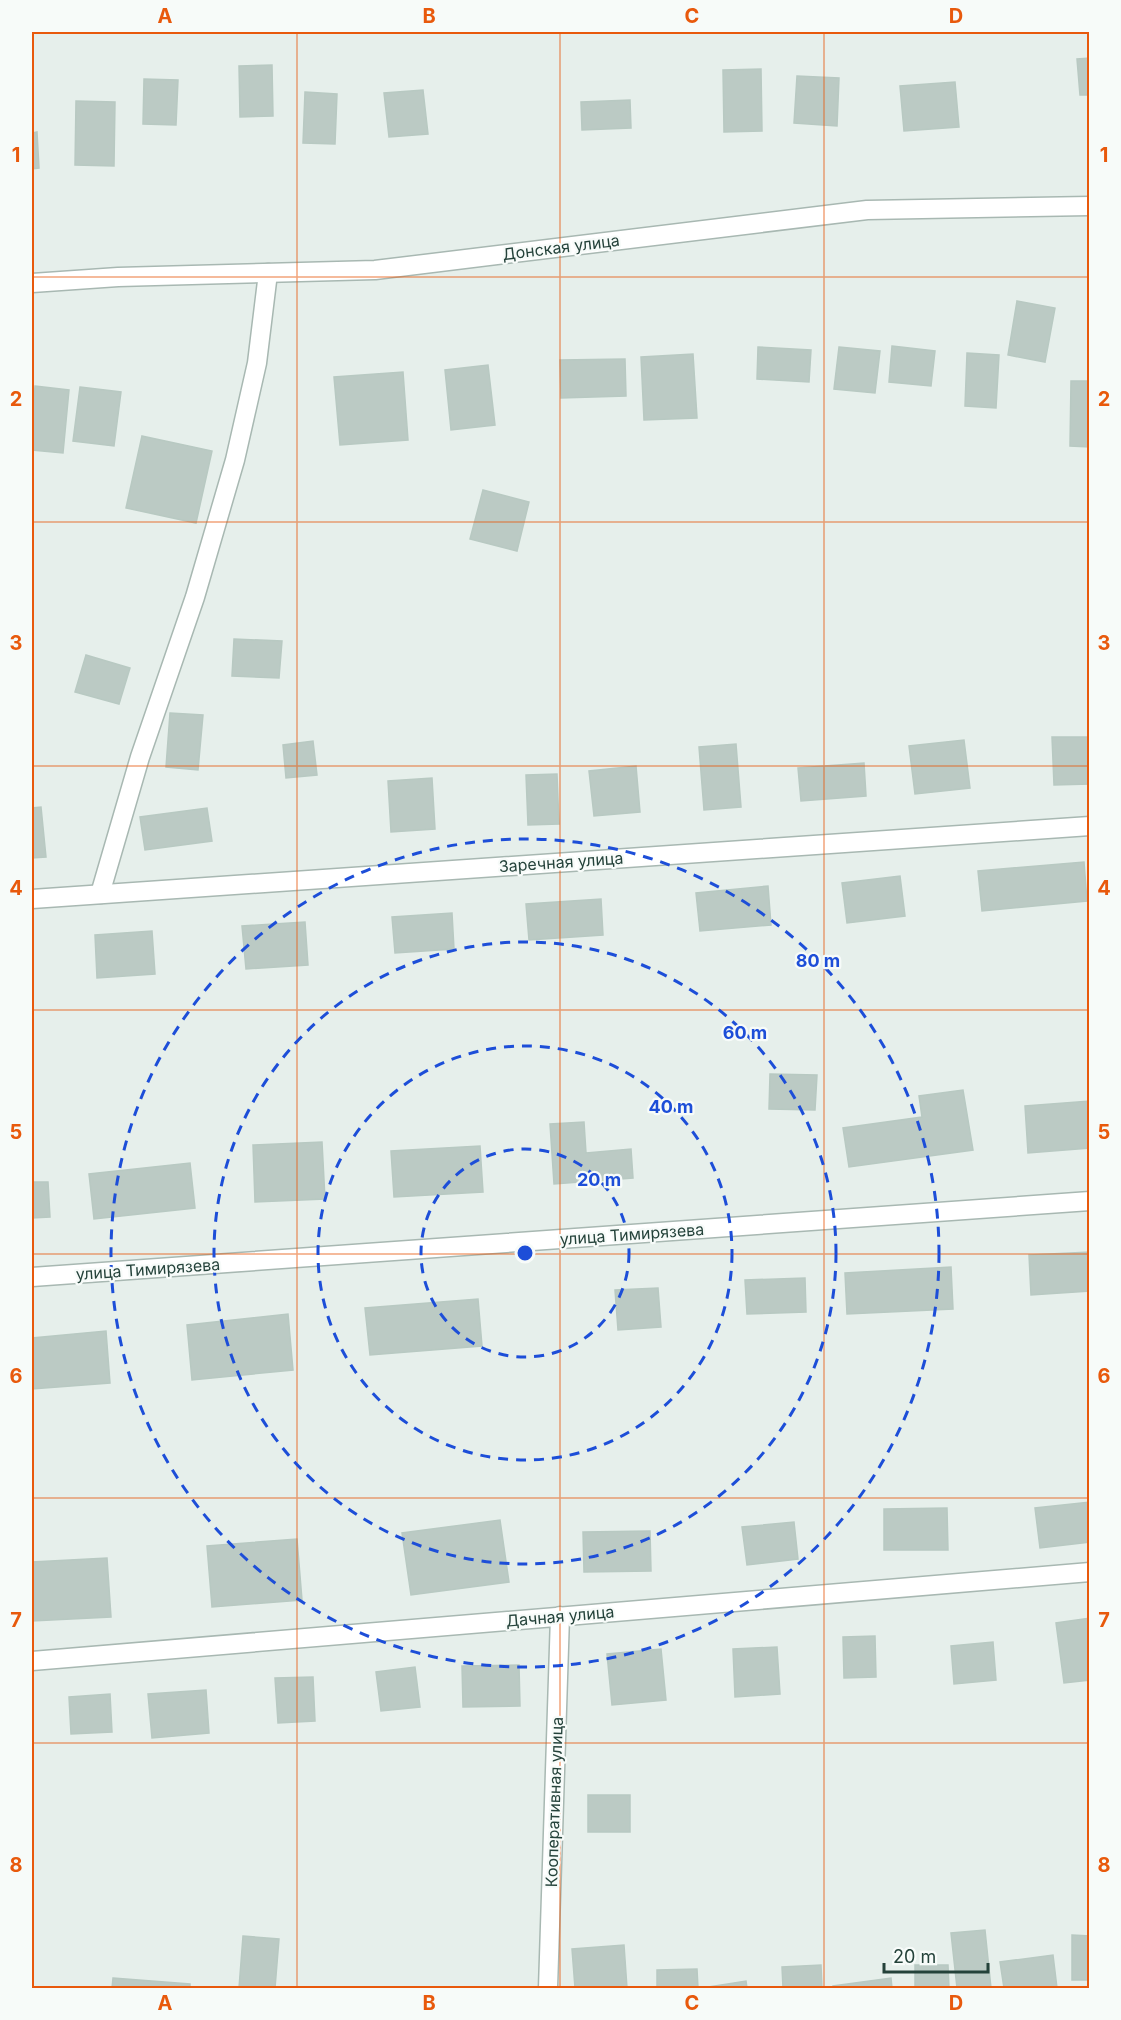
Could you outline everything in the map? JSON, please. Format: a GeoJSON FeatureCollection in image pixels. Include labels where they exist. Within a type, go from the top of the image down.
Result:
{"type":"FeatureCollection","features":[{"type":"Feature","properties":{"kind":"street","name":"Донская улица"},"geometry":{"type":"LineString","coordinates":[[32,283],[117,277],[375,270],[867,210],[1089,206]]}},
{"type":"Feature","properties":{"kind":"street"},"geometry":{"type":"LineString","coordinates":[[100,894],[140,757],[195,597],[235,460],[257,363],[268,273]]}},
{"type":"Feature","properties":{"kind":"street","name":"Заречная улица"},"geometry":{"type":"LineString","coordinates":[[32,899],[1089,826]]}},
{"type":"Feature","properties":{"kind":"street","name":"улица Тимирязева"},"geometry":{"type":"LineString","coordinates":[[32,1277],[1089,1201]]}},
{"type":"Feature","properties":{"kind":"street","name":"Дачная улица"},"geometry":{"type":"LineString","coordinates":[[32,1661],[1089,1572]]}},
{"type":"Feature","properties":{"kind":"street","name":"Кооперативная улица"},"geometry":{"type":"LineString","coordinates":[[548,1989],[560,1616]]}},
{"type":"Feature","properties":{"kind":"building"},"geometry":{"type":"Polygon","coordinates":[[[1090,58],[1090,95],[1080,95],[1077,59],[1090,58]]]}},
{"type":"Feature","properties":{"kind":"building"},"geometry":{"type":"Polygon","coordinates":[[[272,65],[273,116],[240,117],[239,66],[272,65]]]}},
{"type":"Feature","properties":{"kind":"building"},"geometry":{"type":"Polygon","coordinates":[[[761,69],[762,131],[724,132],[723,70],[761,69]]]}},
{"type":"Feature","properties":{"kind":"building"},"geometry":{"type":"Polygon","coordinates":[[[797,76],[839,78],[837,126],[794,123],[797,76]]]}},
{"type":"Feature","properties":{"kind":"building"},"geometry":{"type":"Polygon","coordinates":[[[144,79],[178,80],[176,125],[143,124],[144,79]]]}},
{"type":"Feature","properties":{"kind":"building"},"geometry":{"type":"Polygon","coordinates":[[[955,82],[959,127],[904,131],[900,86],[955,82]]]}},
{"type":"Feature","properties":{"kind":"building"},"geometry":{"type":"Polygon","coordinates":[[[423,90],[428,134],[389,137],[384,93],[423,90]]]}},
{"type":"Feature","properties":{"kind":"building"},"geometry":{"type":"Polygon","coordinates":[[[305,92],[337,94],[335,144],[303,143],[305,92]]]}},
{"type":"Feature","properties":{"kind":"building"},"geometry":{"type":"Polygon","coordinates":[[[630,100],[631,128],[582,130],[581,102],[630,100]]]}},
{"type":"Feature","properties":{"kind":"building"},"geometry":{"type":"Polygon","coordinates":[[[76,101],[115,102],[114,166],[75,165],[76,101]]]}},
{"type":"Feature","properties":{"kind":"building"},"geometry":{"type":"Polygon","coordinates":[[[37,132],[39,168],[32,169],[32,133],[37,132]]]}},
{"type":"Feature","properties":{"kind":"building"},"geometry":{"type":"Polygon","coordinates":[[[1017,301],[1055,308],[1045,362],[1008,355],[1017,301]]]}},
{"type":"Feature","properties":{"kind":"building"},"geometry":{"type":"Polygon","coordinates":[[[892,346],[935,351],[931,386],[889,382],[892,346]]]}},
{"type":"Feature","properties":{"kind":"building"},"geometry":{"type":"Polygon","coordinates":[[[758,347],[811,350],[809,382],[757,379],[758,347]]]}},
{"type":"Feature","properties":{"kind":"building"},"geometry":{"type":"Polygon","coordinates":[[[839,347],[880,351],[875,393],[834,389],[839,347]]]}},
{"type":"Feature","properties":{"kind":"building"},"geometry":{"type":"Polygon","coordinates":[[[967,353],[999,355],[996,408],[965,406],[967,353]]]}},
{"type":"Feature","properties":{"kind":"building"},"geometry":{"type":"Polygon","coordinates":[[[693,354],[697,418],[644,420],[641,357],[693,354]]]}},
{"type":"Feature","properties":{"kind":"building"},"geometry":{"type":"Polygon","coordinates":[[[625,359],[626,396],[561,398],[560,360],[625,359]]]}},
{"type":"Feature","properties":{"kind":"building"},"geometry":{"type":"Polygon","coordinates":[[[488,365],[495,425],[451,430],[445,370],[488,365]]]}},
{"type":"Feature","properties":{"kind":"building"},"geometry":{"type":"Polygon","coordinates":[[[403,372],[408,440],[340,445],[334,377],[403,372]]]}},
{"type":"Feature","properties":{"kind":"building"},"geometry":{"type":"Polygon","coordinates":[[[1071,381],[1090,381],[1090,447],[1070,446],[1071,381]]]}},
{"type":"Feature","properties":{"kind":"building"},"geometry":{"type":"Polygon","coordinates":[[[35,386],[69,390],[63,453],[32,450],[35,386]]]}},
{"type":"Feature","properties":{"kind":"building"},"geometry":{"type":"Polygon","coordinates":[[[80,387],[121,392],[114,446],[73,441],[80,387]]]}},
{"type":"Feature","properties":{"kind":"building"},"geometry":{"type":"Polygon","coordinates":[[[142,436],[212,451],[196,523],[126,508],[142,436]]]}},
{"type":"Feature","properties":{"kind":"building"},"geometry":{"type":"Polygon","coordinates":[[[483,490],[529,502],[517,551],[470,539],[483,490]]]}},
{"type":"Feature","properties":{"kind":"building"},"geometry":{"type":"Polygon","coordinates":[[[234,639],[282,641],[279,678],[232,676],[234,639]]]}},
{"type":"Feature","properties":{"kind":"building"},"geometry":{"type":"Polygon","coordinates":[[[86,655],[130,668],[119,704],[75,692],[86,655]]]}},
{"type":"Feature","properties":{"kind":"building"},"geometry":{"type":"Polygon","coordinates":[[[170,713],[203,715],[198,770],[166,767],[170,713]]]}},
{"type":"Feature","properties":{"kind":"building"},"geometry":{"type":"Polygon","coordinates":[[[1052,737],[1090,737],[1090,784],[1054,785],[1052,737]]]}},
{"type":"Feature","properties":{"kind":"building"},"geometry":{"type":"Polygon","coordinates":[[[964,740],[970,788],[915,794],[909,746],[964,740]]]}},
{"type":"Feature","properties":{"kind":"building"},"geometry":{"type":"Polygon","coordinates":[[[313,741],[317,775],[286,778],[283,745],[313,741]]]}},
{"type":"Feature","properties":{"kind":"building"},"geometry":{"type":"Polygon","coordinates":[[[736,744],[741,807],[704,810],[699,747],[736,744]]]}},
{"type":"Feature","properties":{"kind":"building"},"geometry":{"type":"Polygon","coordinates":[[[864,763],[866,796],[801,801],[798,768],[864,763]]]}},
{"type":"Feature","properties":{"kind":"building"},"geometry":{"type":"Polygon","coordinates":[[[636,766],[640,812],[594,816],[589,771],[636,766]]]}},
{"type":"Feature","properties":{"kind":"building"},"geometry":{"type":"Polygon","coordinates":[[[557,774],[559,824],[528,825],[526,775],[557,774]]]}},
{"type":"Feature","properties":{"kind":"building"},"geometry":{"type":"Polygon","coordinates":[[[432,778],[435,829],[391,832],[388,781],[432,778]]]}},
{"type":"Feature","properties":{"kind":"building"},"geometry":{"type":"Polygon","coordinates":[[[41,807],[46,857],[32,858],[32,808],[41,807]]]}},
{"type":"Feature","properties":{"kind":"building"},"geometry":{"type":"Polygon","coordinates":[[[207,808],[212,841],[145,850],[140,817],[207,808]]]}},
{"type":"Feature","properties":{"kind":"building"},"geometry":{"type":"Polygon","coordinates":[[[1084,862],[1087,901],[982,911],[978,871],[1084,862]]]}},
{"type":"Feature","properties":{"kind":"building"},"geometry":{"type":"Polygon","coordinates":[[[900,876],[905,916],[847,923],[842,883],[900,876]]]}},
{"type":"Feature","properties":{"kind":"building"},"geometry":{"type":"Polygon","coordinates":[[[768,886],[771,925],[700,931],[696,893],[768,886]]]}},
{"type":"Feature","properties":{"kind":"building"},"geometry":{"type":"Polygon","coordinates":[[[601,899],[603,935],[529,940],[526,904],[601,899]]]}},
{"type":"Feature","properties":{"kind":"building"},"geometry":{"type":"Polygon","coordinates":[[[452,913],[454,949],[395,953],[392,917],[452,913]]]}},
{"type":"Feature","properties":{"kind":"building"},"geometry":{"type":"Polygon","coordinates":[[[305,922],[308,965],[246,969],[242,926],[305,922]]]}},
{"type":"Feature","properties":{"kind":"building"},"geometry":{"type":"Polygon","coordinates":[[[152,931],[155,974],[97,978],[95,935],[152,931]]]}},
{"type":"Feature","properties":{"kind":"building"},"geometry":{"type":"Polygon","coordinates":[[[770,1074],[817,1075],[815,1110],[769,1109],[770,1074]]]}},
{"type":"Feature","properties":{"kind":"building"},"geometry":{"type":"Polygon","coordinates":[[[963,1090],[973,1150],[849,1167],[843,1128],[922,1117],[919,1096],[963,1090]]]}},
{"type":"Feature","properties":{"kind":"building"},"geometry":{"type":"Polygon","coordinates":[[[1090,1101],[1090,1148],[1028,1153],[1025,1106],[1090,1101]]]}},
{"type":"Feature","properties":{"kind":"building"},"geometry":{"type":"Polygon","coordinates":[[[584,1122],[586,1153],[631,1149],[633,1178],[554,1184],[550,1124],[584,1122]]]}},
{"type":"Feature","properties":{"kind":"building"},"geometry":{"type":"Polygon","coordinates":[[[322,1142],[325,1199],[255,1202],[253,1145],[322,1142]]]}},
{"type":"Feature","properties":{"kind":"building"},"geometry":{"type":"Polygon","coordinates":[[[480,1146],[483,1192],[394,1197],[391,1151],[480,1146]]]}},
{"type":"Feature","properties":{"kind":"building"},"geometry":{"type":"Polygon","coordinates":[[[190,1163],[195,1208],[94,1219],[89,1174],[190,1163]]]}},
{"type":"Feature","properties":{"kind":"building"},"geometry":{"type":"Polygon","coordinates":[[[32,1182],[48,1182],[50,1217],[32,1218],[32,1182]]]}},
{"type":"Feature","properties":{"kind":"building"},"geometry":{"type":"Polygon","coordinates":[[[1090,1252],[1090,1291],[1031,1295],[1029,1255],[1090,1252]]]}},
{"type":"Feature","properties":{"kind":"building"},"geometry":{"type":"Polygon","coordinates":[[[951,1267],[953,1309],[847,1314],[845,1273],[951,1267]]]}},
{"type":"Feature","properties":{"kind":"building"},"geometry":{"type":"Polygon","coordinates":[[[805,1278],[806,1312],[747,1314],[745,1280],[805,1278]]]}},
{"type":"Feature","properties":{"kind":"building"},"geometry":{"type":"Polygon","coordinates":[[[658,1288],[661,1327],[618,1330],[615,1290],[658,1288]]]}},
{"type":"Feature","properties":{"kind":"building"},"geometry":{"type":"Polygon","coordinates":[[[478,1299],[482,1346],[370,1355],[365,1308],[478,1299]]]}},
{"type":"Feature","properties":{"kind":"building"},"geometry":{"type":"Polygon","coordinates":[[[288,1314],[293,1370],[192,1380],[187,1325],[288,1314]]]}},
{"type":"Feature","properties":{"kind":"building"},"geometry":{"type":"Polygon","coordinates":[[[106,1331],[110,1383],[32,1389],[32,1338],[106,1331]]]}},
{"type":"Feature","properties":{"kind":"building"},"geometry":{"type":"Polygon","coordinates":[[[1090,1502],[1090,1542],[1040,1548],[1035,1508],[1090,1502]]]}},
{"type":"Feature","properties":{"kind":"building"},"geometry":{"type":"Polygon","coordinates":[[[947,1508],[948,1550],[884,1550],[884,1509],[947,1508]]]}},
{"type":"Feature","properties":{"kind":"building"},"geometry":{"type":"Polygon","coordinates":[[[500,1520],[509,1582],[411,1595],[402,1533],[500,1520]]]}},
{"type":"Feature","properties":{"kind":"building"},"geometry":{"type":"Polygon","coordinates":[[[794,1522],[798,1559],[747,1565],[742,1527],[794,1522]]]}},
{"type":"Feature","properties":{"kind":"building"},"geometry":{"type":"Polygon","coordinates":[[[650,1531],[651,1571],[584,1572],[583,1532],[650,1531]]]}},
{"type":"Feature","properties":{"kind":"building"},"geometry":{"type":"Polygon","coordinates":[[[297,1539],[302,1600],[212,1607],[207,1546],[297,1539]]]}},
{"type":"Feature","properties":{"kind":"building"},"geometry":{"type":"Polygon","coordinates":[[[107,1558],[111,1617],[32,1621],[32,1562],[107,1558]]]}},
{"type":"Feature","properties":{"kind":"building"},"geometry":{"type":"Polygon","coordinates":[[[1090,1618],[1090,1680],[1064,1683],[1056,1623],[1090,1618]]]}},
{"type":"Feature","properties":{"kind":"building"},"geometry":{"type":"Polygon","coordinates":[[[875,1636],[876,1677],[844,1678],[843,1637],[875,1636]]]}},
{"type":"Feature","properties":{"kind":"building"},"geometry":{"type":"Polygon","coordinates":[[[993,1642],[996,1680],[954,1684],[951,1646],[993,1642]]]}},
{"type":"Feature","properties":{"kind":"building"},"geometry":{"type":"Polygon","coordinates":[[[777,1647],[780,1694],[735,1697],[733,1649],[777,1647]]]}},
{"type":"Feature","properties":{"kind":"building"},"geometry":{"type":"Polygon","coordinates":[[[661,1649],[666,1700],[612,1705],[607,1654],[661,1649]]]}},
{"type":"Feature","properties":{"kind":"building"},"geometry":{"type":"Polygon","coordinates":[[[519,1665],[520,1706],[463,1707],[462,1666],[519,1665]]]}},
{"type":"Feature","properties":{"kind":"building"},"geometry":{"type":"Polygon","coordinates":[[[415,1667],[420,1707],[381,1711],[376,1672],[415,1667]]]}},
{"type":"Feature","properties":{"kind":"building"},"geometry":{"type":"Polygon","coordinates":[[[313,1677],[315,1721],[278,1723],[275,1678],[313,1677]]]}},
{"type":"Feature","properties":{"kind":"building"},"geometry":{"type":"Polygon","coordinates":[[[206,1690],[209,1733],[152,1738],[148,1694],[206,1690]]]}},
{"type":"Feature","properties":{"kind":"building"},"geometry":{"type":"Polygon","coordinates":[[[110,1694],[112,1732],[71,1734],[69,1697],[110,1694]]]}},
{"type":"Feature","properties":{"kind":"building"},"geometry":{"type":"Polygon","coordinates":[[[588,1795],[630,1795],[630,1832],[588,1832],[588,1795]]]}},
{"type":"Feature","properties":{"kind":"building"},"geometry":{"type":"Polygon","coordinates":[[[985,1930],[991,1988],[957,1988],[951,1933],[985,1930]]]}},
{"type":"Feature","properties":{"kind":"building"},"geometry":{"type":"Polygon","coordinates":[[[1072,1935],[1090,1936],[1090,1980],[1072,1980],[1072,1935]]]}},
{"type":"Feature","properties":{"kind":"building"},"geometry":{"type":"Polygon","coordinates":[[[243,1936],[279,1939],[275,1988],[239,1988],[243,1936]]]}},
{"type":"Feature","properties":{"kind":"building"},"geometry":{"type":"Polygon","coordinates":[[[624,1945],[627,1988],[575,1988],[572,1949],[624,1945]]]}},
{"type":"Feature","properties":{"kind":"building"},"geometry":{"type":"Polygon","coordinates":[[[1053,1955],[1057,1988],[1004,1988],[1000,1962],[1053,1955]]]}},
{"type":"Feature","properties":{"kind":"building"},"geometry":{"type":"Polygon","coordinates":[[[821,1965],[822,1988],[783,1988],[782,1967],[821,1965]]]}},
{"type":"Feature","properties":{"kind":"building"},"geometry":{"type":"Polygon","coordinates":[[[915,1965],[948,1965],[949,1988],[915,1988],[915,1965]]]}},
{"type":"Feature","properties":{"kind":"building"},"geometry":{"type":"Polygon","coordinates":[[[697,1969],[698,1988],[657,1988],[657,1970],[697,1969]]]}},
{"type":"Feature","properties":{"kind":"building"},"geometry":{"type":"Polygon","coordinates":[[[113,1978],[190,1984],[190,1988],[112,1988],[113,1978]]]}},
{"type":"Feature","properties":{"kind":"building"},"geometry":{"type":"Polygon","coordinates":[[[891,1978],[892,1988],[833,1988],[833,1986],[891,1978]]]}},
{"type":"Feature","properties":{"kind":"building"},"geometry":{"type":"Polygon","coordinates":[[[746,1981],[747,1988],[709,1988],[709,1987],[746,1981]]]}}]}
